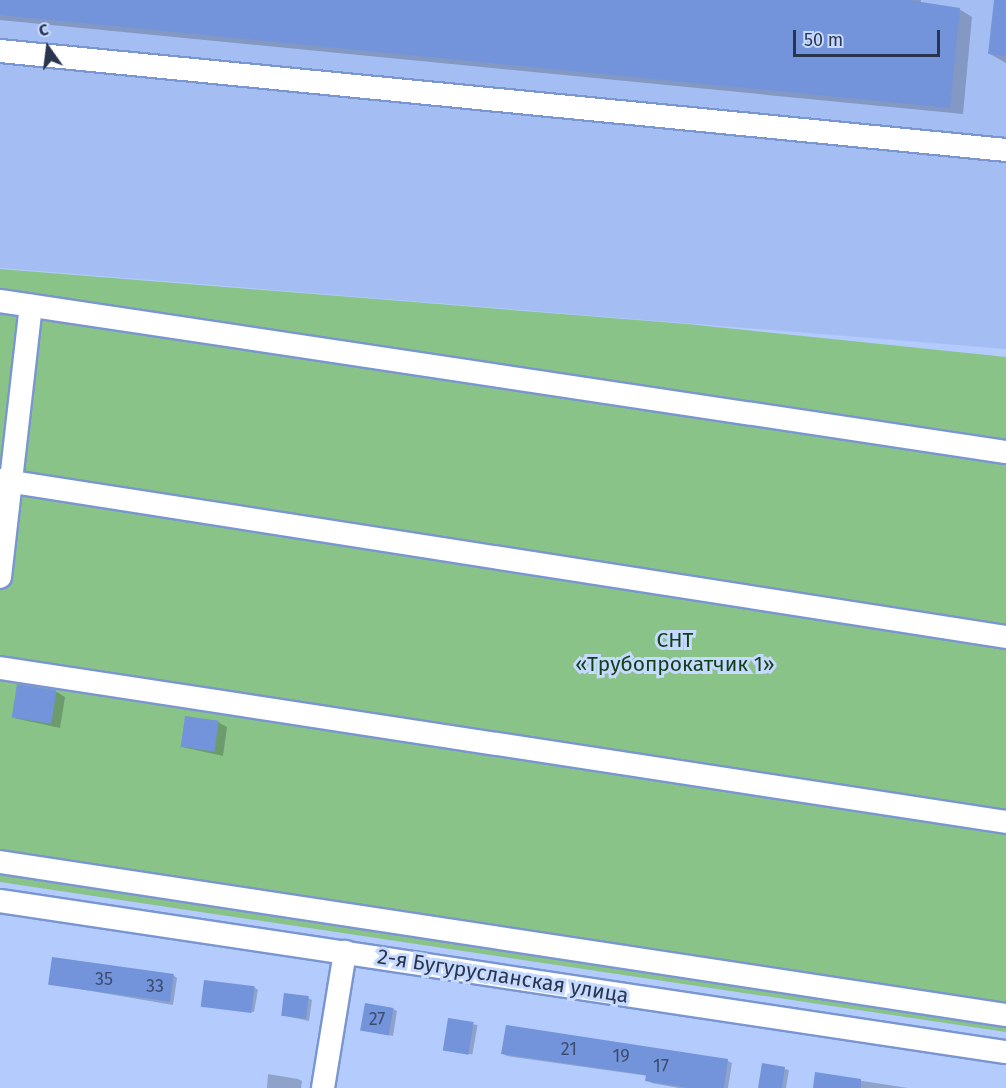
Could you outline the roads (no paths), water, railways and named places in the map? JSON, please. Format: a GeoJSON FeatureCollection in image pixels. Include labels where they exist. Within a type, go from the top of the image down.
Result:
{"type":"FeatureCollection","features":[{"type":"Feature","properties":{"kind":"street"},"geometry":{"type":"LineString","coordinates":[[0,51],[1006,150]]}},
{"type":"Feature","properties":{"kind":"street"},"geometry":{"type":"LineString","coordinates":[[0,301],[1006,452]]}},
{"type":"Feature","properties":{"kind":"street"},"geometry":{"type":"LineString","coordinates":[[0,577],[5,481],[31,306]]}},
{"type":"Feature","properties":{"kind":"street"},"geometry":{"type":"LineString","coordinates":[[5,481],[1006,637]]}},
{"type":"Feature","properties":{"kind":"street"},"geometry":{"type":"LineString","coordinates":[[0,668],[1006,822]]}},
{"type":"Feature","properties":{"kind":"street"},"geometry":{"type":"LineString","coordinates":[[0,862],[1006,1015]]}},
{"type":"Feature","properties":{"kind":"street","name":"2-я Бугурусланская улица"},"geometry":{"type":"LineString","coordinates":[[0,901],[1006,1052]]}},
{"type":"Feature","properties":{"kind":"street"},"geometry":{"type":"LineString","coordinates":[[323,1088],[345,952]]}},
{"type":"Feature","properties":{"kind":"park label","name":"СНТ «Трубопрокатчик 1»"},"geometry":{"type":"Point","coordinates":[675,652]}}]}
